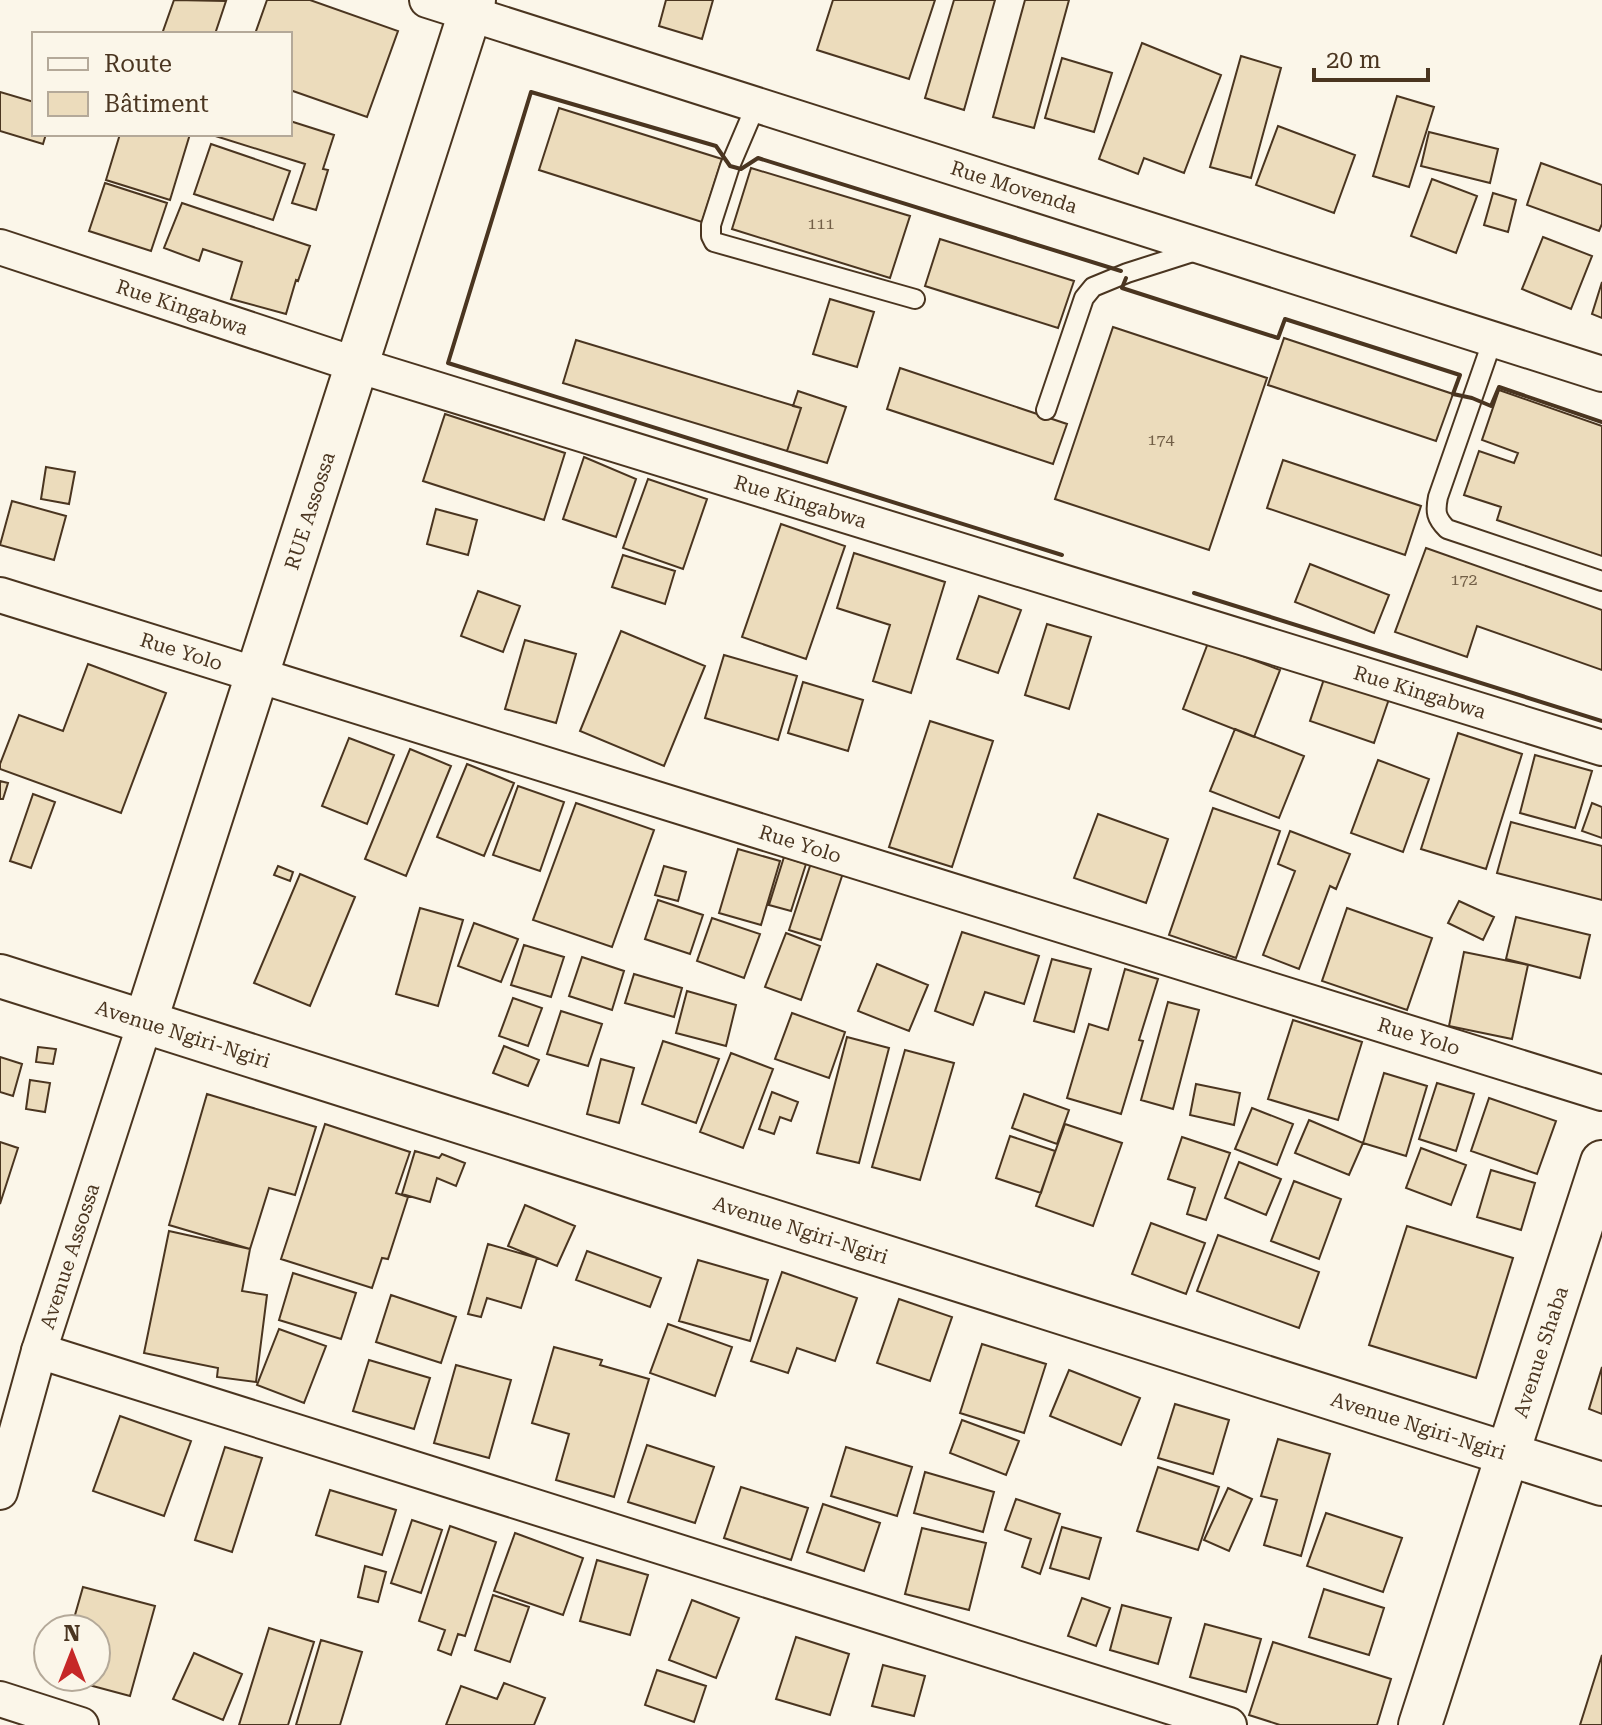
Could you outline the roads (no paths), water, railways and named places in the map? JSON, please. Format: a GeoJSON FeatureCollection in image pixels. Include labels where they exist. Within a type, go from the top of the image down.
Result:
{"type":"FeatureCollection","features":[{"type":"Feature","properties":{"kind":"street","name":"Rue Movenda"},"geometry":{"type":"LineString","coordinates":[[427,0],[472,7],[756,105],[1602,374]]}},
{"type":"Feature","properties":{"kind":"street","name":"RUE Assossa"},"geometry":{"type":"LineString","coordinates":[[145,1023],[472,7]]}},
{"type":"Feature","properties":{"kind":"street","name":"Rue Kingabwa"},"geometry":{"type":"LineString","coordinates":[[0,247],[357,365],[1602,748]]}},
{"type":"Feature","properties":{"kind":"street","name":"Rue Yolo"},"geometry":{"type":"LineString","coordinates":[[0,595],[1602,1093]]}},
{"type":"Feature","properties":{"kind":"street","name":"Avenue Ngiri-Ngiri"},"geometry":{"type":"LineString","coordinates":[[0,976],[1602,1484]]}},
{"type":"Feature","properties":{"kind":"street","name":"Avenue Assossa"},"geometry":{"type":"LineString","coordinates":[[0,1492],[39,1351],[145,1023]]}},
{"type":"Feature","properties":{"kind":"street","name":"Avenue Shaba"},"geometry":{"type":"LineString","coordinates":[[1420,1725],[1602,1162]]}},
{"type":"Feature","properties":{"kind":"street"},"geometry":{"type":"LineString","coordinates":[[39,1351],[1229,1725]]}},
{"type":"Feature","properties":{"kind":"street"},"geometry":{"type":"LineString","coordinates":[[0,1699],[81,1725]]}},
{"type":"Feature","properties":{"kind":"lane"},"geometry":{"type":"LineString","coordinates":[[756,105],[730,166],[711,225],[714,242],[915,299]]}},
{"type":"Feature","properties":{"kind":"lane"},"geometry":{"type":"LineString","coordinates":[[1046,410],[1088,292],[1127,273],[1206,248]]}},
{"type":"Feature","properties":{"kind":"lane"},"geometry":{"type":"LineString","coordinates":[[1493,339],[1438,497],[1435,511],[1438,520],[1447,529],[1602,581]]}}]}
